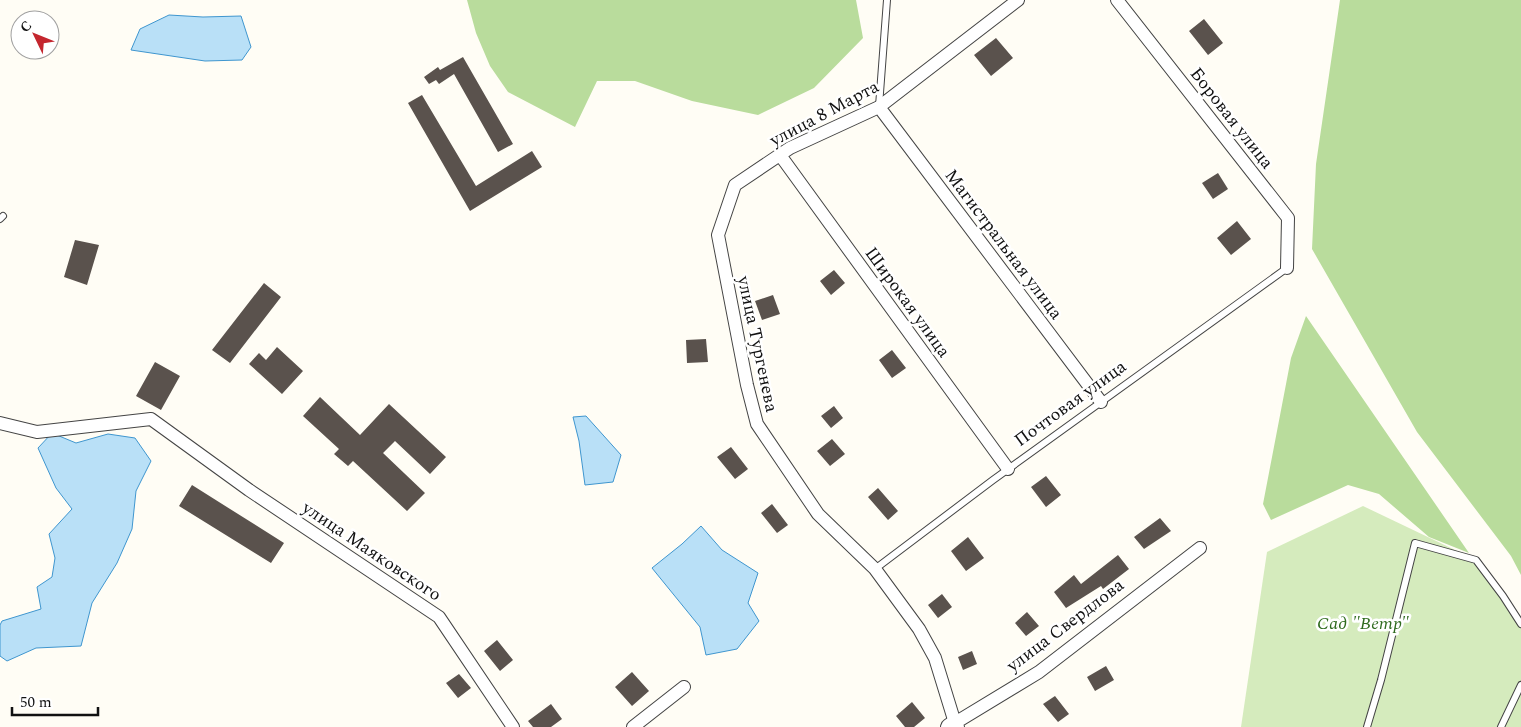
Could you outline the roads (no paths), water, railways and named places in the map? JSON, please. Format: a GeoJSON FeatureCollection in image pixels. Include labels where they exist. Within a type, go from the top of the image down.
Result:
{"type":"FeatureCollection","features":[{"type":"Feature","properties":{"kind":"street","name":"улица 8 Марта"},"geometry":{"type":"LineString","coordinates":[[718,235],[735,185],[790,148],[879,107],[1018,0]]}},
{"type":"Feature","properties":{"kind":"street","name":"Боровая улица"},"geometry":{"type":"LineString","coordinates":[[1116,0],[1288,218],[1287,268]]}},
{"type":"Feature","properties":{"kind":"street","name":"Магистральная улица"},"geometry":{"type":"LineString","coordinates":[[879,107],[1101,402]]}},
{"type":"Feature","properties":{"kind":"street","name":"Широкая улица"},"geometry":{"type":"LineString","coordinates":[[780,155],[1008,469]]}},
{"type":"Feature","properties":{"kind":"street","name":"улица Тургенева"},"geometry":{"type":"LineString","coordinates":[[718,235],[747,385],[757,424],[818,514],[875,569],[919,629],[935,658],[954,726]]}},
{"type":"Feature","properties":{"kind":"street","name":"улица Маяковского"},"geometry":{"type":"LineString","coordinates":[[0,423],[37,432],[151,419],[249,490],[439,616],[513,727]]}},
{"type":"Feature","properties":{"kind":"street","name":"улица Свердлова"},"geometry":{"type":"LineString","coordinates":[[954,726],[1039,672],[1200,548]]}},
{"type":"Feature","properties":{"kind":"street"},"geometry":{"type":"LineString","coordinates":[[633,727],[684,687]]}},
{"type":"Feature","properties":{"kind":"lane"},"geometry":{"type":"LineString","coordinates":[[879,107],[888,0]]}},
{"type":"Feature","properties":{"kind":"lane","name":"Почтовая улица"},"geometry":{"type":"LineString","coordinates":[[875,569],[1008,469],[1287,268]]}},
{"type":"Feature","properties":{"kind":"lane"},"geometry":{"type":"LineString","coordinates":[[1367,727],[1416,543],[1476,560],[1521,624]]}},
{"type":"Feature","properties":{"kind":"lane"},"geometry":{"type":"LineString","coordinates":[[1501,727],[1521,685]]}},
{"type":"Feature","properties":{"kind":"water"},"geometry":{"type":"Polygon","coordinates":[[[169,15],[203,17],[241,16],[251,47],[242,60],[205,61],[131,50],[140,29],[169,15]]]}},
{"type":"Feature","properties":{"kind":"water"},"geometry":{"type":"Polygon","coordinates":[[[586,416],[621,455],[613,482],[585,485],[579,441],[573,417],[586,416]]]}},
{"type":"Feature","properties":{"kind":"water"},"geometry":{"type":"Polygon","coordinates":[[[52,433],[76,443],[108,434],[135,438],[151,461],[136,491],[132,529],[117,563],[92,603],[81,646],[36,648],[7,661],[0,656],[0,625],[2,621],[41,609],[37,587],[52,577],[55,558],[49,534],[72,509],[56,488],[38,448],[52,433]]]}},
{"type":"Feature","properties":{"kind":"water"},"geometry":{"type":"Polygon","coordinates":[[[701,526],[722,550],[758,573],[748,603],[759,621],[737,649],[706,655],[700,627],[652,568],[701,526]]]}},
{"type":"Feature","properties":{"kind":"park label","name":"Сад \"Ветр\""},"geometry":{"type":"Point","coordinates":[1363,623]}}]}
